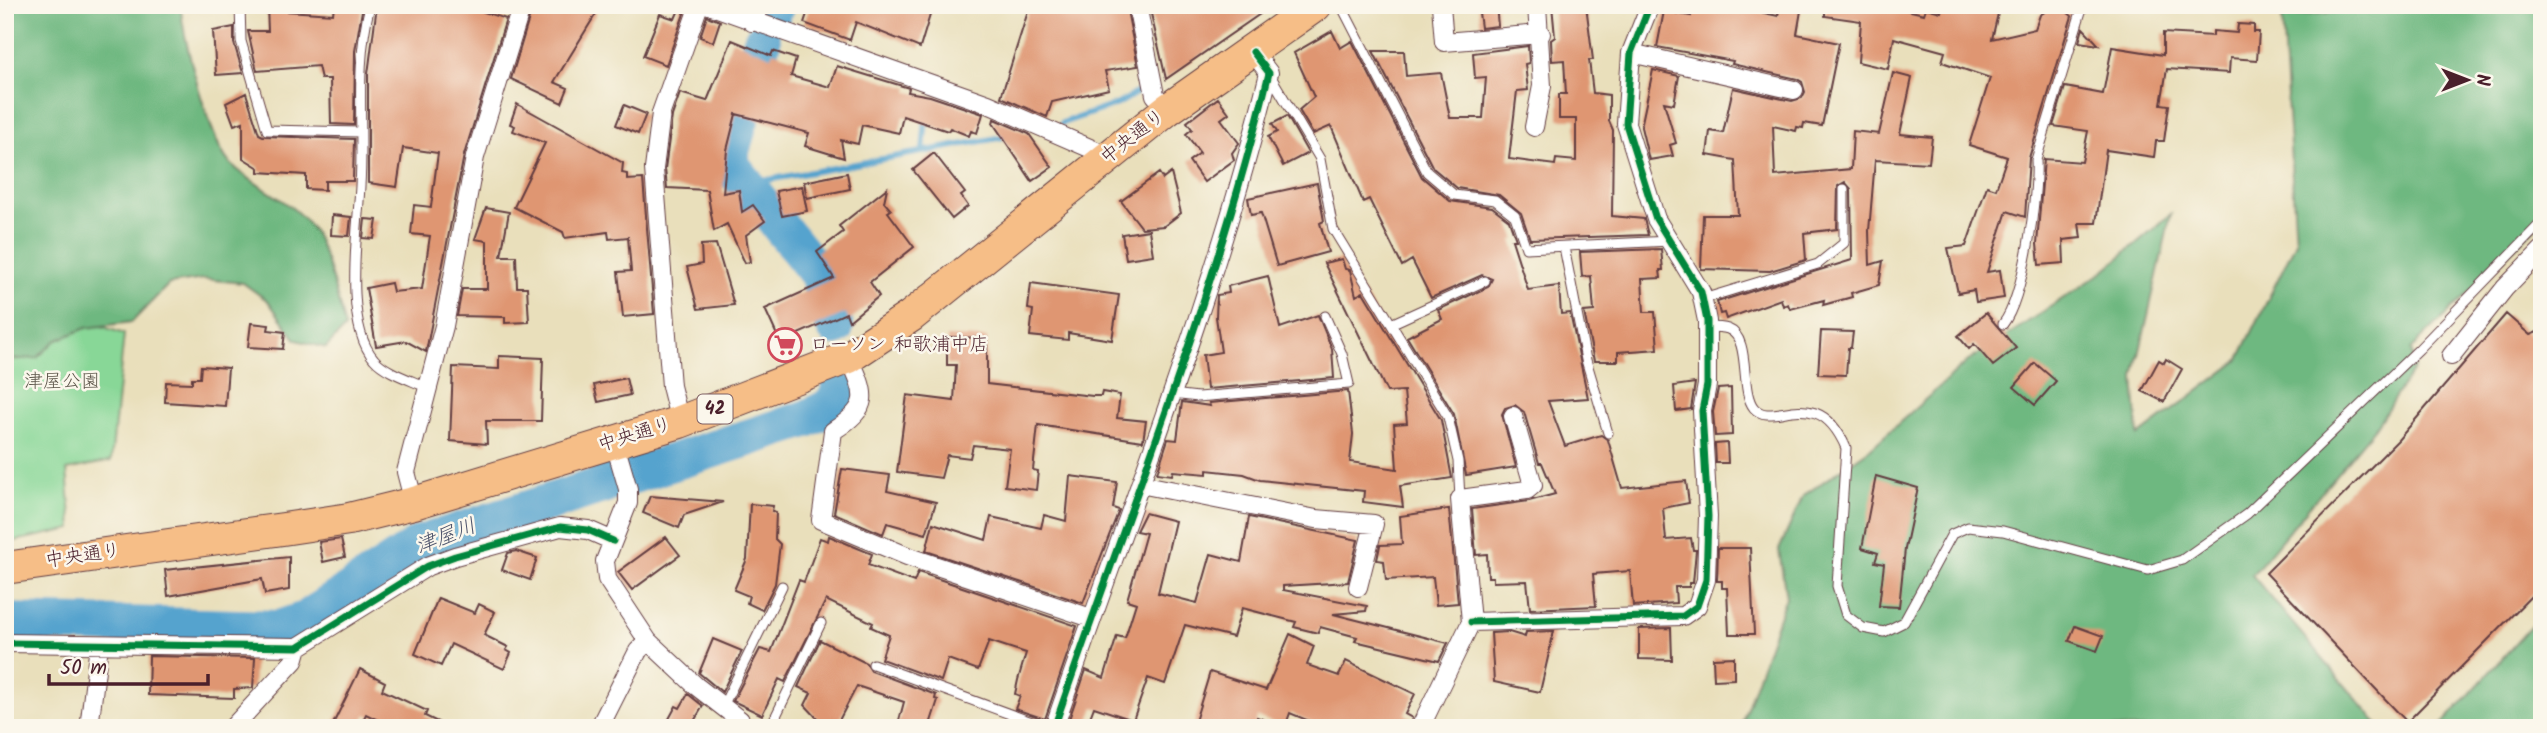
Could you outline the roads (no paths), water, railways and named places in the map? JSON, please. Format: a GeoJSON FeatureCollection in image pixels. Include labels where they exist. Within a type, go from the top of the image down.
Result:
{"type":"FeatureCollection","features":[{"type":"Feature","properties":{"kind":"highway","name":"中央通り"},"geometry":{"type":"LineString","coordinates":[[5,568],[349,519],[617,454],[680,422],[849,357],[911,316],[1167,110],[1261,62],[1317,5]]}},
{"type":"Feature","properties":{"kind":"street"},"geometry":{"type":"LineString","coordinates":[[414,503],[406,472],[444,326],[475,158],[522,5]]}},
{"type":"Feature","properties":{"kind":"street"},"geometry":{"type":"LineString","coordinates":[[680,422],[671,386],[654,169],[661,113],[699,5]]}},
{"type":"Feature","properties":{"kind":"street"},"geometry":{"type":"LineString","coordinates":[[709,5],[756,13],[988,104],[1108,156]]}},
{"type":"Feature","properties":{"kind":"street"},"geometry":{"type":"LineString","coordinates":[[1137,5],[1155,95],[1167,110]]}},
{"type":"Feature","properties":{"kind":"street"},"geometry":{"type":"LineString","coordinates":[[1441,5],[1444,42],[1541,34]]}},
{"type":"Feature","properties":{"kind":"street"},"geometry":{"type":"LineString","coordinates":[[1534,127],[1542,86],[1538,5]]}},
{"type":"Feature","properties":{"kind":"street"},"geometry":{"type":"LineString","coordinates":[[1471,622],[1683,616],[1697,606],[1706,580],[1708,516],[1702,411],[1707,385],[1707,327],[1703,299],[1656,219],[1626,124],[1631,53],[1650,5]]}},
{"type":"Feature","properties":{"kind":"street"},"geometry":{"type":"LineString","coordinates":[[1631,53],[1794,90]]}},
{"type":"Feature","properties":{"kind":"street"},"geometry":{"type":"LineString","coordinates":[[1054,728],[1172,394],[1255,130],[1261,62]]}},
{"type":"Feature","properties":{"kind":"street"},"geometry":{"type":"LineString","coordinates":[[2451,356],[2505,288],[2542,250]]}},
{"type":"Feature","properties":{"kind":"street"},"geometry":{"type":"LineString","coordinates":[[849,357],[859,378],[863,399],[854,417],[832,431],[821,520],[908,556],[1091,618]]}},
{"type":"Feature","properties":{"kind":"street"},"geometry":{"type":"LineString","coordinates":[[1420,728],[1471,622],[1460,499],[1527,490],[1533,485],[1513,416]]}},
{"type":"Feature","properties":{"kind":"street"},"geometry":{"type":"LineString","coordinates":[[617,454],[628,489],[628,503],[605,561],[607,579],[648,641],[696,686],[740,720],[744,728]]}},
{"type":"Feature","properties":{"kind":"street"},"geometry":{"type":"LineString","coordinates":[[1140,484],[1316,519],[1374,524],[1358,587]]}},
{"type":"Feature","properties":{"kind":"street"},"geometry":{"type":"LineString","coordinates":[[5,643],[298,647],[428,566],[455,556],[560,527],[588,530],[613,541]]}},
{"type":"Feature","properties":{"kind":"street"},"geometry":{"type":"LineString","coordinates":[[599,728],[638,651],[648,641]]}},
{"type":"Feature","properties":{"kind":"street"},"geometry":{"type":"LineString","coordinates":[[89,728],[99,645]]}},
{"type":"Feature","properties":{"kind":"street"},"geometry":{"type":"LineString","coordinates":[[232,728],[294,661],[298,647]]}},
{"type":"Feature","properties":{"kind":"lane"},"geometry":{"type":"LineString","coordinates":[[240,5],[241,41],[267,130],[360,132]]}},
{"type":"Feature","properties":{"kind":"lane"},"geometry":{"type":"LineString","coordinates":[[370,5],[361,48],[360,185],[352,274],[363,337],[374,360],[426,387]]}},
{"type":"Feature","properties":{"kind":"lane"},"geometry":{"type":"LineString","coordinates":[[1341,5],[1427,172],[1454,195],[1495,200],[1515,216],[1526,248],[1670,241]]}},
{"type":"Feature","properties":{"kind":"lane"},"geometry":{"type":"LineString","coordinates":[[2003,324],[2011,314],[2021,276],[2037,184],[2036,160],[2083,5]]}},
{"type":"Feature","properties":{"kind":"lane"},"geometry":{"type":"LineString","coordinates":[[1261,62],[1320,159],[1334,229],[1448,417],[1458,461],[1460,499]]}},
{"type":"Feature","properties":{"kind":"lane"},"geometry":{"type":"LineString","coordinates":[[1703,299],[1818,264],[1844,243],[1844,189]]}},
{"type":"Feature","properties":{"kind":"lane"},"geometry":{"type":"LineString","coordinates":[[1707,327],[1728,329],[1736,335],[1741,345],[1749,399],[1756,410],[1764,414],[1799,410],[1820,413],[1838,428],[1846,448],[1837,586],[1846,615],[1863,628],[1884,632],[1904,622],[1952,534],[1968,527],[2003,531],[2148,570],[2182,560],[2247,514],[2419,349],[2542,222]]}},
{"type":"Feature","properties":{"kind":"lane"},"geometry":{"type":"LineString","coordinates":[[1564,247],[1586,360],[1608,433]]}},
{"type":"Feature","properties":{"kind":"lane"},"geometry":{"type":"LineString","coordinates":[[1393,323],[1485,281]]}},
{"type":"Feature","properties":{"kind":"lane"},"geometry":{"type":"LineString","coordinates":[[1172,394],[1198,397],[1349,384],[1342,354],[1325,316]]}},
{"type":"Feature","properties":{"kind":"lane"},"geometry":{"type":"LineString","coordinates":[[723,706],[782,586]]}},
{"type":"Feature","properties":{"kind":"lane"},"geometry":{"type":"LineString","coordinates":[[770,728],[821,623]]}},
{"type":"Feature","properties":{"kind":"lane"},"geometry":{"type":"LineString","coordinates":[[873,664],[1048,728]]}},
{"type":"Feature","properties":{"kind":"waterway","name":"津屋川"},"geometry":{"type":"LineString","coordinates":[[771,16],[776,5]]}},
{"type":"Feature","properties":{"kind":"waterway","name":"津屋川"},"geometry":{"type":"LineString","coordinates":[[762,41],[731,151],[731,165],[818,274],[835,327]]}},
{"type":"Feature","properties":{"kind":"waterway"},"geometry":{"type":"LineString","coordinates":[[1062,123],[1118,104],[1144,88]]}},
{"type":"Feature","properties":{"kind":"waterway"},"geometry":{"type":"LineString","coordinates":[[923,151],[926,118]]}},
{"type":"Feature","properties":{"kind":"waterway"},"geometry":{"type":"LineString","coordinates":[[754,198],[762,181],[1009,136]]}},
{"type":"Feature","properties":{"kind":"waterway","name":"津屋川"},"geometry":{"type":"LineString","coordinates":[[5,622],[279,629],[305,620],[420,544],[806,419],[834,405],[839,392]]}},
{"type":"Feature","properties":{"kind":"place","name":"ローソン 和歌浦中店"},"geometry":{"type":"Point","coordinates":[785,345]}},
{"type":"Feature","properties":{"kind":"park label","name":"津屋公園"},"geometry":{"type":"Point","coordinates":[62,382]}}]}
